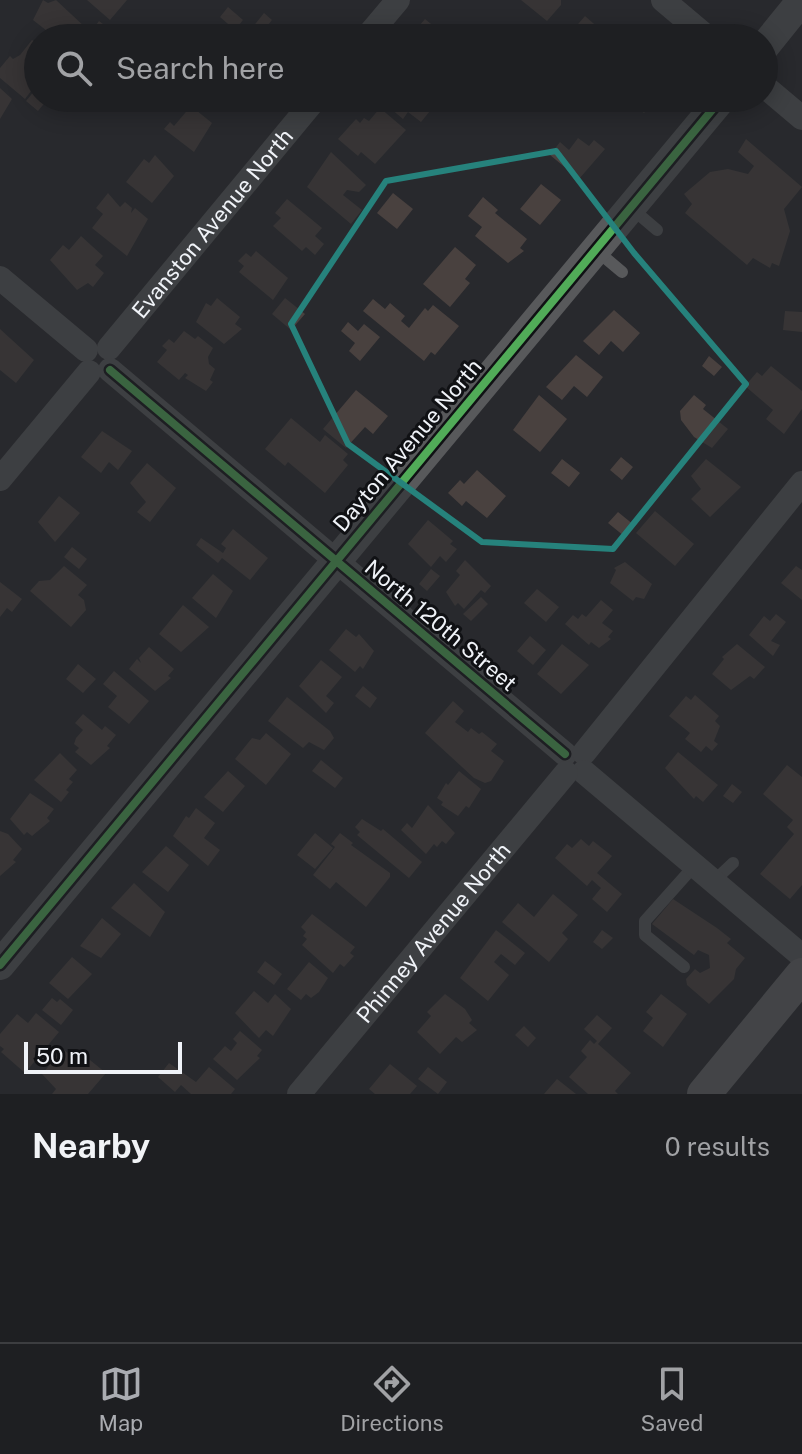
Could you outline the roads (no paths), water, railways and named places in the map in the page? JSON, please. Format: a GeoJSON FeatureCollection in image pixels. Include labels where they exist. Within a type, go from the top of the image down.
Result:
{"type":"FeatureCollection","features":[{"type":"Feature","properties":{"kind":"main road"},"geometry":{"type":"LineString","coordinates":[[704,1094],[802,975]]}},
{"type":"Feature","properties":{"kind":"street"},"geometry":{"type":"LineString","coordinates":[[378,24],[398,0]]}},
{"type":"Feature","properties":{"kind":"street"},"geometry":{"type":"LineString","coordinates":[[663,0],[691,24]]}},
{"type":"Feature","properties":{"kind":"street"},"geometry":{"type":"LineString","coordinates":[[778,30],[802,0]]}},
{"type":"Feature","properties":{"kind":"street"},"geometry":{"type":"LineString","coordinates":[[778,98],[802,118]]}},
{"type":"Feature","properties":{"kind":"street","name":"Evanston Avenue North"},"geometry":{"type":"LineString","coordinates":[[0,479],[304,112]]}},
{"type":"Feature","properties":{"kind":"street","name":"Dayton Avenue North"},"geometry":{"type":"LineString","coordinates":[[0,965],[710,112]]}},
{"type":"Feature","properties":{"kind":"street","name":"North 120th Street"},"geometry":{"type":"LineString","coordinates":[[0,278],[802,956]]}},
{"type":"Feature","properties":{"kind":"street","name":"Phinney Avenue North"},"geometry":{"type":"LineString","coordinates":[[299,1094],[575,763],[802,483]]}},
{"type":"Feature","properties":{"kind":"lane"},"geometry":{"type":"LineString","coordinates":[[630,207],[657,230]]}},
{"type":"Feature","properties":{"kind":"lane"},"geometry":{"type":"LineString","coordinates":[[595,249],[622,272]]}},
{"type":"Feature","properties":{"kind":"lane"},"geometry":{"type":"LineString","coordinates":[[714,881],[733,863]]}},
{"type":"Feature","properties":{"kind":"lane"},"geometry":{"type":"LineString","coordinates":[[684,967],[645,935],[644,928],[645,921],[695,865]]}}]}
